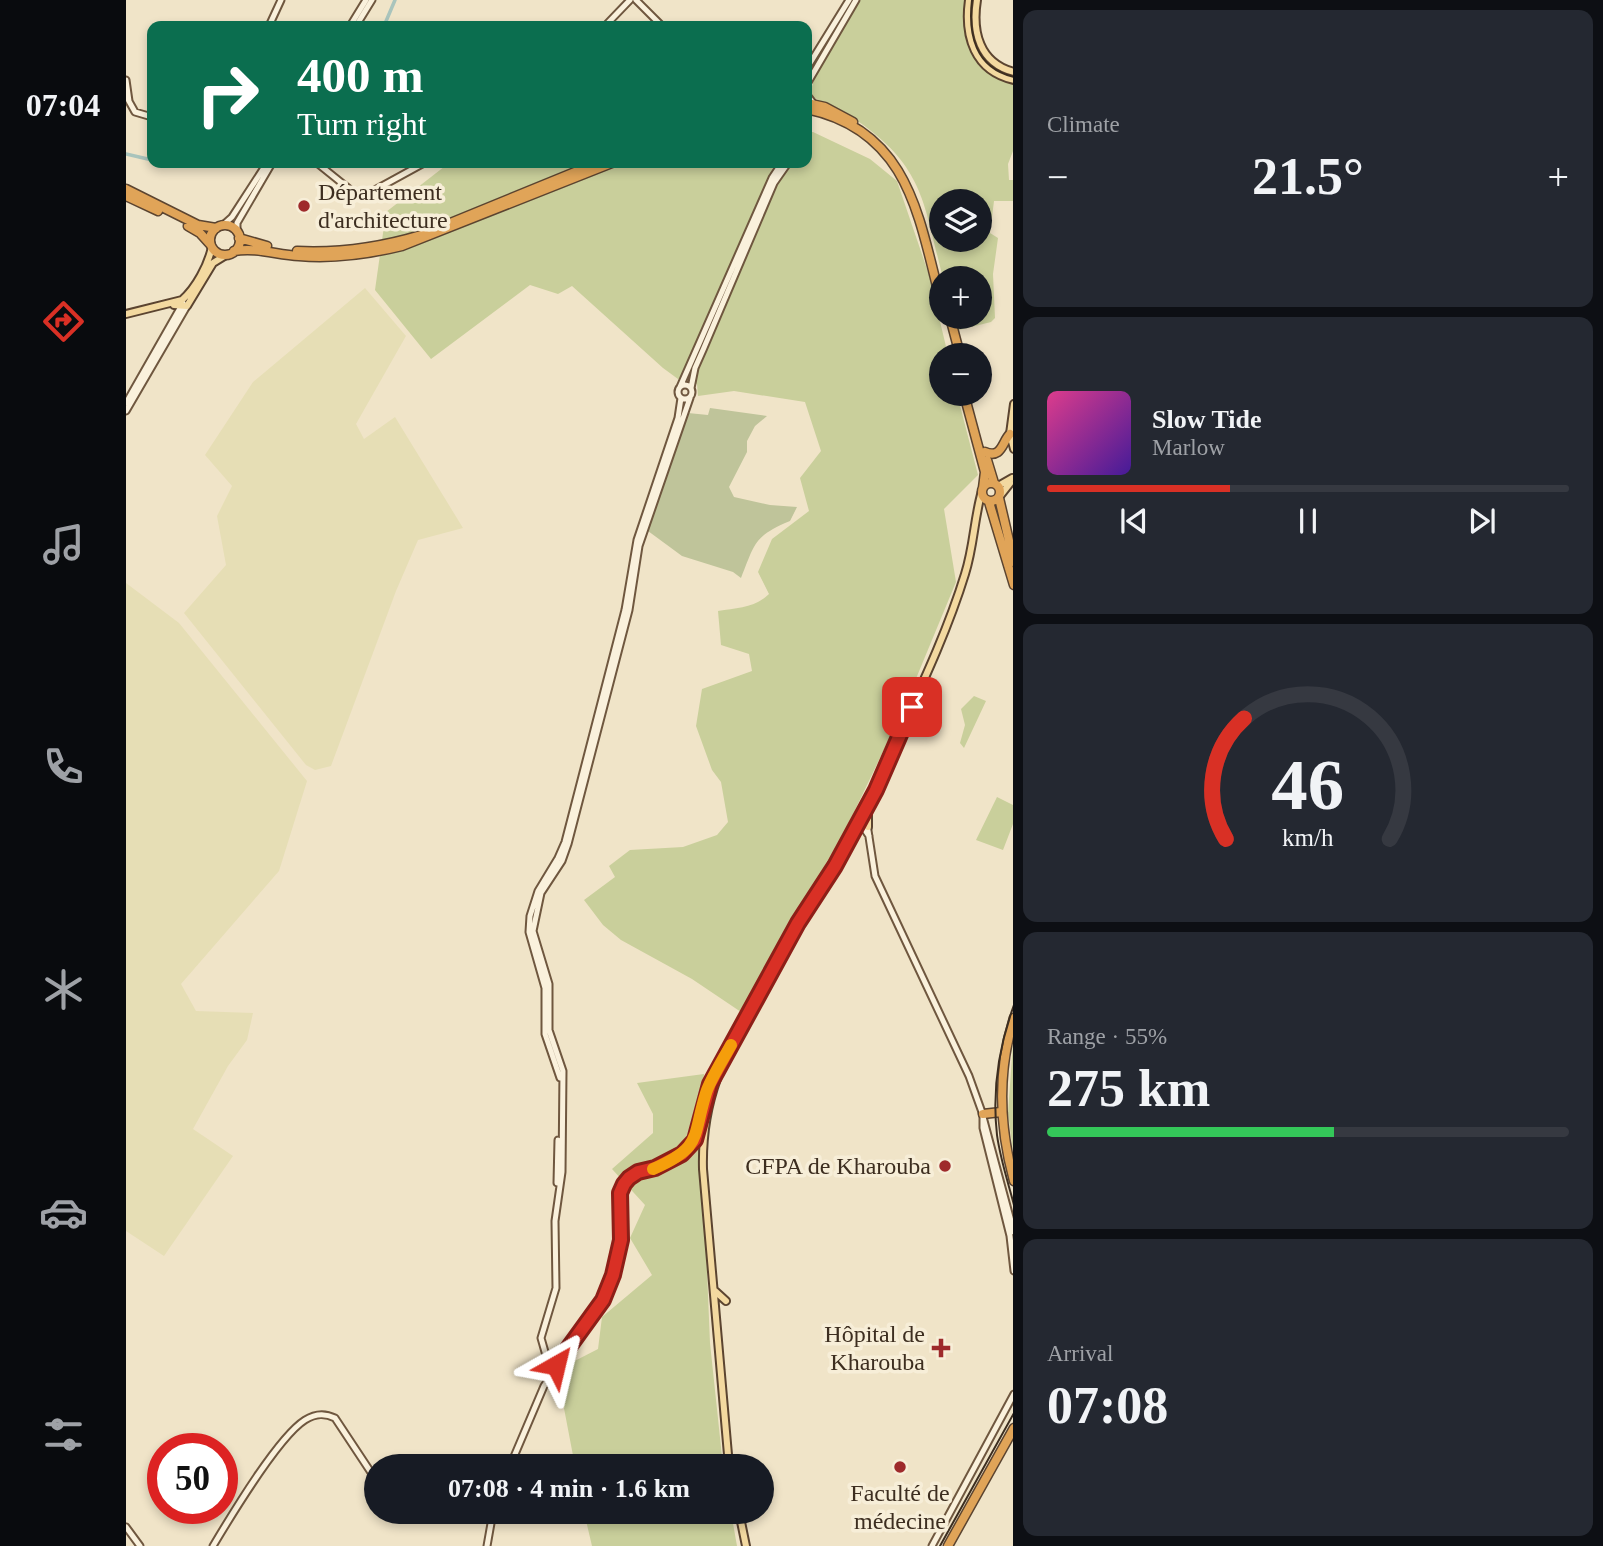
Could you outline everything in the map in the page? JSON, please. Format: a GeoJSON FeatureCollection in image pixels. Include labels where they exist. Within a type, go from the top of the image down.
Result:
{"type":"FeatureCollection","features":[{"type":"Feature","properties":{"kind":"highway"},"geometry":{"type":"LineString","coordinates":[[812,106],[844,116],[861,126],[896,158],[920,204],[937,266]]}},
{"type":"Feature","properties":{"kind":"highway"},"geometry":{"type":"LineString","coordinates":[[812,106],[872,140],[900,173],[914,201],[931,266]]}},
{"type":"Feature","properties":{"kind":"highway"},"geometry":{"type":"LineString","coordinates":[[126,189],[204,228],[231,227],[239,235],[267,246],[299,251],[358,248],[398,242],[585,168]]}},
{"type":"Feature","properties":{"kind":"highway"},"geometry":{"type":"LineString","coordinates":[[126,196],[200,233],[218,253],[251,249],[316,257],[380,251],[402,246],[599,168]]}},
{"type":"Feature","properties":{"kind":"highway"},"geometry":{"type":"LineString","coordinates":[[211,245],[211,235],[220,227]]}},
{"type":"Feature","properties":{"kind":"highway"},"geometry":{"type":"LineString","coordinates":[[230,253],[239,235]]}},
{"type":"Feature","properties":{"kind":"highway"},"geometry":{"type":"LineString","coordinates":[[968,406],[985,472],[983,497],[988,501],[1013,586]]}},
{"type":"Feature","properties":{"kind":"highway"},"geometry":{"type":"LineString","coordinates":[[973,406],[996,485],[1013,562]]}},
{"type":"Feature","properties":{"kind":"highway"},"geometry":{"type":"LineString","coordinates":[[985,453],[1000,451],[1010,434]]}},
{"type":"Feature","properties":{"kind":"highway"},"geometry":{"type":"LineString","coordinates":[[982,489],[986,484],[996,485]]}},
{"type":"Feature","properties":{"kind":"highway"},"geometry":{"type":"LineString","coordinates":[[988,501],[999,497]]}},
{"type":"Feature","properties":{"kind":"highway"},"geometry":{"type":"LineString","coordinates":[[1013,1018],[1003,1060],[1001,1112],[1005,1148],[1013,1181]]}},
{"type":"Feature","properties":{"kind":"highway"},"geometry":{"type":"LineString","coordinates":[[1013,1034],[1006,1082],[1005,1120],[1013,1165]]}},
{"type":"Feature","properties":{"kind":"highway"},"geometry":{"type":"LineString","coordinates":[[983,1115],[1001,1112]]}},
{"type":"Feature","properties":{"kind":"highway"},"geometry":{"type":"LineString","coordinates":[[948,1546],[1013,1428]]}},
{"type":"Feature","properties":{"kind":"highway"},"geometry":{"type":"LineString","coordinates":[[954,1546],[1013,1437]]}},
{"type":"Feature","properties":{"kind":"main road"},"geometry":{"type":"LineString","coordinates":[[969,0],[969,34],[977,57],[994,73],[1013,80]]}},
{"type":"Feature","properties":{"kind":"main road"},"geometry":{"type":"LineString","coordinates":[[976,0],[976,28],[982,51],[997,65],[1013,72]]}},
{"type":"Feature","properties":{"kind":"main road"},"geometry":{"type":"LineString","coordinates":[[126,314],[182,300],[206,265],[211,245]]}},
{"type":"Feature","properties":{"kind":"main road"},"geometry":{"type":"LineString","coordinates":[[168,305],[184,306],[214,263],[230,253]]}},
{"type":"Feature","properties":{"kind":"main road"},"geometry":{"type":"LineString","coordinates":[[1013,404],[1010,434],[1013,449]]}},
{"type":"Feature","properties":{"kind":"main road"},"geometry":{"type":"LineString","coordinates":[[996,485],[1013,478]]}},
{"type":"Feature","properties":{"kind":"main road"},"geometry":{"type":"LineString","coordinates":[[999,497],[1013,478]]}},
{"type":"Feature","properties":{"kind":"main road"},"geometry":{"type":"LineString","coordinates":[[728,1454],[703,1152],[706,1121],[719,1069],[798,923],[831,872],[868,804],[953,610],[970,555],[982,489]]}},
{"type":"Feature","properties":{"kind":"main road"},"geometry":{"type":"LineString","coordinates":[[976,513],[988,501]]}},
{"type":"Feature","properties":{"kind":"main road"},"geometry":{"type":"LineString","coordinates":[[831,872],[890,755]]}},
{"type":"Feature","properties":{"kind":"main road"},"geometry":{"type":"LineString","coordinates":[[852,834],[866,828],[868,804]]}},
{"type":"Feature","properties":{"kind":"main road"},"geometry":{"type":"LineString","coordinates":[[714,1289],[727,1303],[716,1313]]}},
{"type":"Feature","properties":{"kind":"main road"},"geometry":{"type":"LineString","coordinates":[[741,1524],[746,1546]]}},
{"type":"Feature","properties":{"kind":"street"},"geometry":{"type":"LineString","coordinates":[[271,21],[281,0]]}},
{"type":"Feature","properties":{"kind":"street"},"geometry":{"type":"LineString","coordinates":[[353,21],[366,0]]}},
{"type":"Feature","properties":{"kind":"street"},"geometry":{"type":"LineString","coordinates":[[359,21],[372,0]]}},
{"type":"Feature","properties":{"kind":"street"},"geometry":{"type":"LineString","coordinates":[[610,21],[630,0]]}},
{"type":"Feature","properties":{"kind":"street"},"geometry":{"type":"LineString","coordinates":[[636,0],[657,21]]}},
{"type":"Feature","properties":{"kind":"street"},"geometry":{"type":"LineString","coordinates":[[812,60],[849,0]]}},
{"type":"Feature","properties":{"kind":"street"},"geometry":{"type":"LineString","coordinates":[[812,76],[856,0]]}},
{"type":"Feature","properties":{"kind":"street"},"geometry":{"type":"LineString","coordinates":[[126,80],[128,99],[135,112],[147,116]]}},
{"type":"Feature","properties":{"kind":"street"},"geometry":{"type":"LineString","coordinates":[[220,227],[232,217],[264,168]]}},
{"type":"Feature","properties":{"kind":"street"},"geometry":{"type":"LineString","coordinates":[[239,235],[237,223],[269,168]]}},
{"type":"Feature","properties":{"kind":"street"},"geometry":{"type":"LineString","coordinates":[[323,168],[362,197],[415,168]]}},
{"type":"Feature","properties":{"kind":"street"},"geometry":{"type":"LineString","coordinates":[[559,1197],[560,1076],[545,1034],[545,988],[529,937],[530,916],[538,891],[565,842],[625,610],[636,545],[678,418],[680,387],[768,186],[779,168]]}},
{"type":"Feature","properties":{"kind":"street"},"geometry":{"type":"LineString","coordinates":[[556,1365],[545,1352],[541,1338],[556,1289],[554,1232],[562,1172],[563,1068],[549,1030],[549,988],[534,938],[535,917],[541,892],[562,861],[568,844],[629,610],[639,546],[690,398],[695,368],[777,177],[784,168]]}},
{"type":"Feature","properties":{"kind":"street"},"geometry":{"type":"LineString","coordinates":[[126,411],[188,294]]}},
{"type":"Feature","properties":{"kind":"street"},"geometry":{"type":"LineString","coordinates":[[126,403],[184,306]]}},
{"type":"Feature","properties":{"kind":"street"},"geometry":{"type":"LineString","coordinates":[[680,387],[686,385],[691,388]]}},
{"type":"Feature","properties":{"kind":"street"},"geometry":{"type":"LineString","coordinates":[[681,398],[690,398]]}},
{"type":"Feature","properties":{"kind":"street"},"geometry":{"type":"LineString","coordinates":[[859,818],[869,836],[875,876],[969,1076],[983,1115],[1013,1232]]}},
{"type":"Feature","properties":{"kind":"street"},"geometry":{"type":"LineString","coordinates":[[515,1454],[556,1365],[603,1300],[608,1288],[621,1240],[620,1193],[624,1184],[638,1172],[655,1168],[690,1148],[699,1130],[706,1092],[719,1069]]}},
{"type":"Feature","properties":{"kind":"street"},"geometry":{"type":"LineString","coordinates":[[983,1115],[983,1128],[1010,1236],[1013,1271]]}},
{"type":"Feature","properties":{"kind":"street"},"geometry":{"type":"LineString","coordinates":[[932,1546],[1013,1394]]}},
{"type":"Feature","properties":{"kind":"street"},"geometry":{"type":"LineString","coordinates":[[212,1546],[281,1444],[311,1417],[328,1414],[335,1418],[364,1462]]}},
{"type":"Feature","properties":{"kind":"street"},"geometry":{"type":"LineString","coordinates":[[487,1546],[491,1524]]}},
{"type":"Feature","properties":{"kind":"street"},"geometry":{"type":"LineString","coordinates":[[126,1527],[140,1546]]}},
{"type":"Feature","properties":{"kind":"shaded area"},"geometry":{"type":"Polygon","coordinates":[[[365,288],[406,336],[356,424],[364,439],[395,417],[463,528],[418,540],[396,591],[331,766],[315,770],[306,765],[184,613],[226,565],[217,516],[232,486],[205,455],[253,382],[365,288]]]}},
{"type":"Feature","properties":{"kind":"shaded area"},"geometry":{"type":"Polygon","coordinates":[[[126,583],[179,623],[307,781],[279,871],[181,984],[196,1011],[253,1013],[247,1040],[228,1066],[193,1129],[233,1156],[164,1256],[126,1231],[126,583]]]}},
{"type":"Feature","properties":{"kind":"green space"},"geometry":{"type":"Polygon","coordinates":[[[860,0],[966,0],[966,29],[972,52],[987,70],[1013,82],[1013,151],[1008,164],[1009,180],[1013,180],[1013,201],[994,201],[992,217],[992,189],[929,189],[929,224],[919,190],[897,156],[859,122],[812,95],[816,75],[860,0]]]}},
{"type":"Feature","properties":{"kind":"green space"},"geometry":{"type":"Polygon","coordinates":[[[813,132],[870,159],[897,181],[929,275],[929,329],[942,329],[945,343],[929,343],[929,406],[960,406],[978,475],[944,509],[956,582],[903,710],[831,860],[741,1012],[692,979],[621,940],[603,925],[584,900],[615,877],[609,866],[630,850],[683,847],[717,835],[728,822],[721,782],[712,770],[696,726],[702,689],[752,671],[749,654],[721,645],[718,611],[752,605],[769,594],[758,572],[772,539],[809,511],[800,478],[821,451],[805,402],[734,391],[698,396],[697,384],[678,379],[663,368],[572,286],[558,294],[530,285],[431,359],[375,290],[386,212],[443,168],[812,168],[813,132]]]}},
{"type":"Feature","properties":{"kind":"green space"},"geometry":{"type":"Polygon","coordinates":[[[992,234],[998,238],[993,274],[995,318],[992,321],[992,266],[940,266],[936,252],[992,252],[992,234]]]}},
{"type":"Feature","properties":{"kind":"green space"},"geometry":{"type":"Polygon","coordinates":[[[710,408],[767,416],[755,426],[747,441],[747,452],[729,487],[734,497],[770,505],[797,507],[790,521],[769,531],[757,542],[741,578],[733,572],[682,556],[648,531],[688,413],[708,415],[710,408]]]}},
{"type":"Feature","properties":{"kind":"green space"},"geometry":{"type":"Polygon","coordinates":[[[974,696],[986,701],[964,748],[960,743],[965,725],[961,709],[974,696]]]}},
{"type":"Feature","properties":{"kind":"green space"},"geometry":{"type":"Polygon","coordinates":[[[997,797],[1013,805],[1013,824],[1003,850],[976,840],[997,797]]]}},
{"type":"Feature","properties":{"kind":"green space"},"geometry":{"type":"Polygon","coordinates":[[[1013,1043],[1013,1151],[1008,1113],[1013,1043]]]}},
{"type":"Feature","properties":{"kind":"green space"},"geometry":{"type":"Polygon","coordinates":[[[704,1074],[699,1148],[710,1343],[722,1454],[573,1454],[563,1403],[561,1368],[598,1349],[602,1317],[652,1275],[630,1238],[645,1205],[612,1169],[653,1133],[653,1114],[637,1083],[704,1074]]]}},
{"type":"Feature","properties":{"kind":"green space"},"geometry":{"type":"Polygon","coordinates":[[[587,1524],[733,1524],[737,1546],[592,1546],[587,1524]]]}},
{"type":"Feature","properties":{"kind":"waterway"},"geometry":{"type":"LineString","coordinates":[[386,21],[395,0]]}},
{"type":"Feature","properties":{"kind":"waterway"},"geometry":{"type":"LineString","coordinates":[[126,154],[147,159]]}},
{"type":"Feature","properties":{"kind":"tram line"},"geometry":{"type":"LineString","coordinates":[[972,0],[971,25],[977,48],[990,66],[1013,77]]}},
{"type":"Feature","properties":{"kind":"tram line"},"geometry":{"type":"LineString","coordinates":[[1013,1008],[1004,1036],[995,1102],[998,1144],[1013,1201]]}},
{"type":"Feature","properties":{"kind":"tram line"},"geometry":{"type":"LineString","coordinates":[[940,1546],[1013,1415]]}},
{"type":"Feature","properties":{"kind":"slow traffic"},"geometry":{"type":"LineString","coordinates":[[653,1169],[690,1148],[699,1130],[706,1092],[731,1045]]}},
{"type":"Feature","properties":{"kind":"place","name":"Département d'architecture"},"geometry":{"type":"Point","coordinates":[304,206]}},
{"type":"Feature","properties":{"kind":"place","name":"CFPA de Kharouba"},"geometry":{"type":"Point","coordinates":[945,1166]}},
{"type":"Feature","properties":{"kind":"place","name":"Hôpital de Kharouba"},"geometry":{"type":"Point","coordinates":[941,1348]}},
{"type":"Feature","properties":{"kind":"place","name":"Faculté de médecine"},"geometry":{"type":"Point","coordinates":[900,1467]}},
{"type":"Feature","properties":{"kind":"route"},"geometry":{"type":"LineString","coordinates":[[556,1365],[603,1300],[613,1275],[621,1240],[620,1193],[624,1184],[638,1172],[655,1168],[682,1154],[695,1140],[710,1084],[798,923],[835,866],[876,790],[912,707]]}}]}
